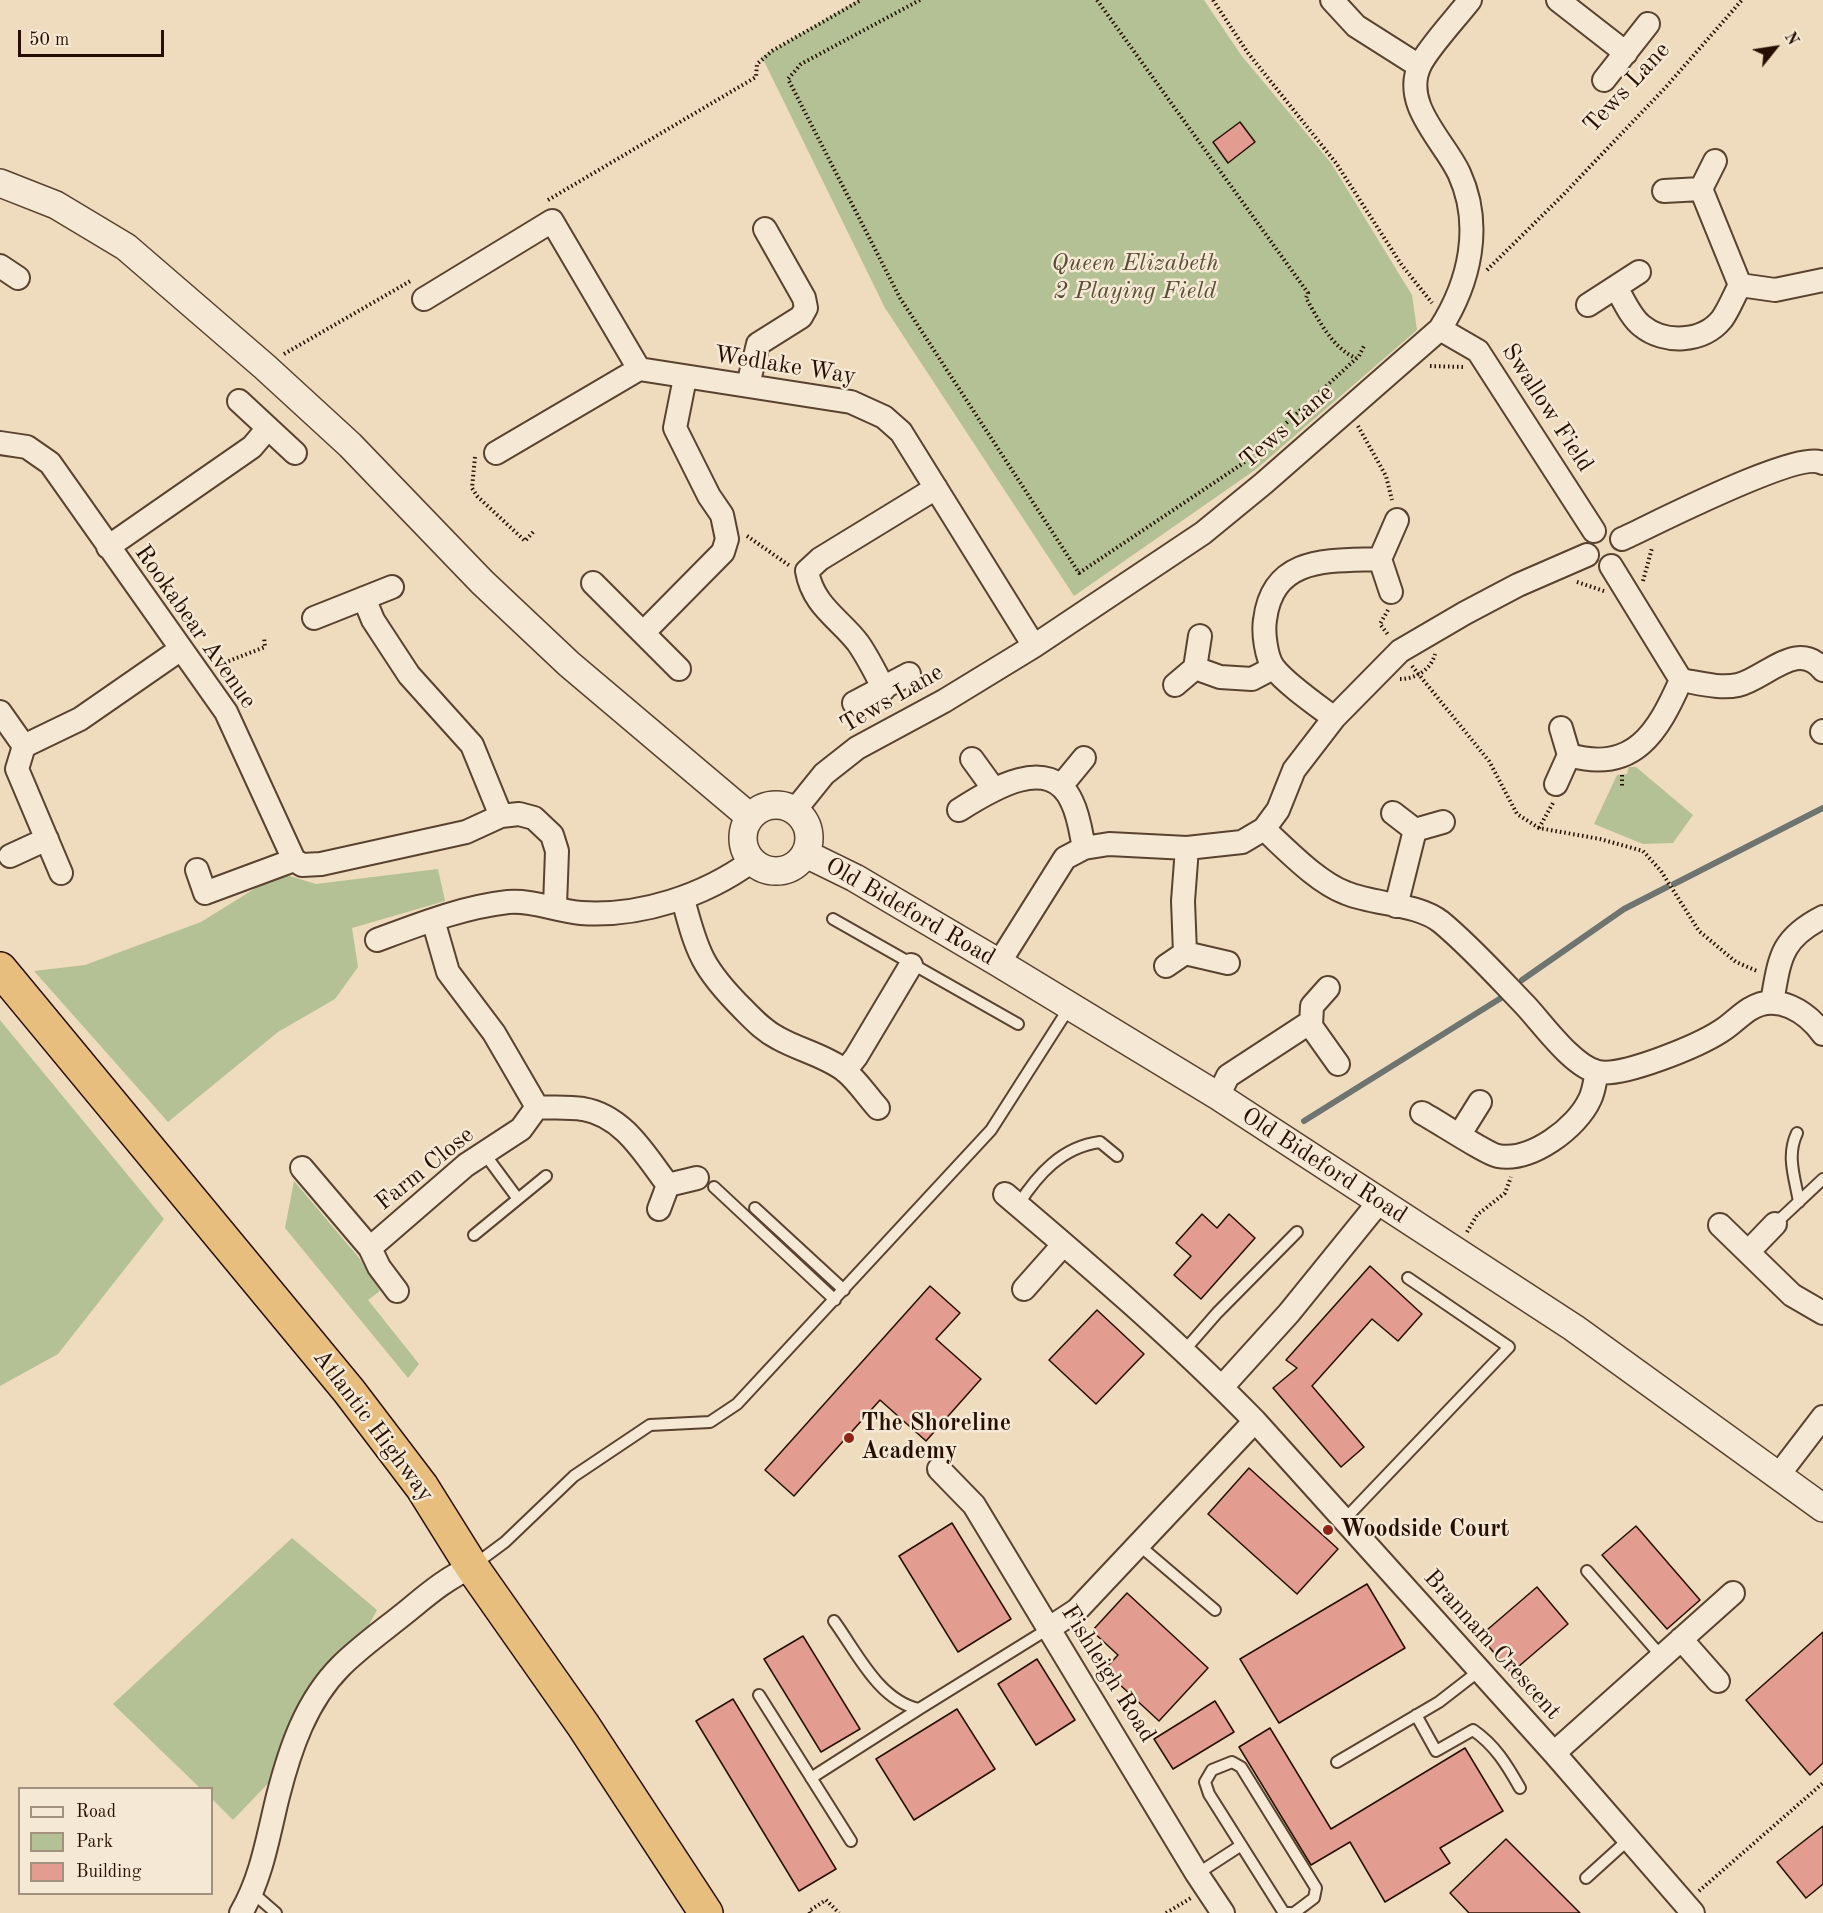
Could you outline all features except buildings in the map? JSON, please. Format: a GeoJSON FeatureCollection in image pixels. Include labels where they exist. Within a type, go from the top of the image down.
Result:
{"type":"FeatureCollection","features":[{"type":"Feature","properties":{"kind":"highway","name":"Atlantic Highway"},"geometry":{"type":"LineString","coordinates":[[0,969],[349,1391],[422,1487],[472,1567],[584,1725],[706,1913]]}},
{"type":"Feature","properties":{"kind":"street"},"geometry":{"type":"LineString","coordinates":[[1332,0],[1356,26],[1419,66]]}},
{"type":"Feature","properties":{"kind":"street"},"geometry":{"type":"LineString","coordinates":[[1462,289],[1471,244],[1467,197],[1459,173],[1418,105],[1416,88],[1419,66],[1470,0]]}},
{"type":"Feature","properties":{"kind":"street"},"geometry":{"type":"LineString","coordinates":[[1558,0],[1626,53]]}},
{"type":"Feature","properties":{"kind":"street"},"geometry":{"type":"LineString","coordinates":[[1604,80],[1648,24]]}},
{"type":"Feature","properties":{"kind":"street"},"geometry":{"type":"LineString","coordinates":[[1715,161],[1701,189],[1740,285]]}},
{"type":"Feature","properties":{"kind":"street"},"geometry":{"type":"LineString","coordinates":[[0,183],[56,205],[126,247],[265,367],[350,445],[482,582],[569,664],[750,817]]}},
{"type":"Feature","properties":{"kind":"street"},"geometry":{"type":"LineString","coordinates":[[1664,191],[1701,189]]}},
{"type":"Feature","properties":{"kind":"street"},"geometry":{"type":"LineString","coordinates":[[424,299],[552,221],[639,369],[486,454]]}},
{"type":"Feature","properties":{"kind":"street"},"geometry":{"type":"LineString","coordinates":[[748,385],[758,344],[801,316],[806,308],[804,298],[765,229]]}},
{"type":"Feature","properties":{"kind":"street"},"geometry":{"type":"LineString","coordinates":[[1588,305],[1640,272]]}},
{"type":"Feature","properties":{"kind":"street"},"geometry":{"type":"LineString","coordinates":[[1740,285],[1775,290],[1823,280]]}},
{"type":"Feature","properties":{"kind":"street"},"geometry":{"type":"LineString","coordinates":[[1616,287],[1640,325],[1661,338],[1684,339],[1701,334],[1721,320],[1740,285]]}},
{"type":"Feature","properties":{"kind":"street","name":"Tews Lane"},"geometry":{"type":"LineString","coordinates":[[795,810],[824,774],[856,748],[944,701],[1034,646],[1203,533],[1400,364],[1444,322],[1462,289]]}},
{"type":"Feature","properties":{"kind":"street","name":"Swallow Field"},"geometry":{"type":"LineString","coordinates":[[1444,322],[1478,351],[1594,531]]}},
{"type":"Feature","properties":{"kind":"street","name":"Wedlake Way"},"geometry":{"type":"LineString","coordinates":[[639,369],[685,378],[748,385],[851,402],[869,408],[901,432],[1034,646]]}},
{"type":"Feature","properties":{"kind":"street"},"geometry":{"type":"LineString","coordinates":[[643,633],[723,552],[726,528],[723,515],[709,496],[675,428],[685,378]]}},
{"type":"Feature","properties":{"kind":"street"},"geometry":{"type":"LineString","coordinates":[[239,401],[295,453]]}},
{"type":"Feature","properties":{"kind":"street"},"geometry":{"type":"LineString","coordinates":[[108,547],[252,447],[268,428]]}},
{"type":"Feature","properties":{"kind":"street","name":"Rookabear Avenue"},"geometry":{"type":"LineString","coordinates":[[0,443],[27,447],[51,463],[226,712],[294,860]]}},
{"type":"Feature","properties":{"kind":"street"},"geometry":{"type":"LineString","coordinates":[[1622,539],[1766,473],[1794,463],[1817,460],[1823,463]]}},
{"type":"Feature","properties":{"kind":"street"},"geometry":{"type":"LineString","coordinates":[[884,689],[858,643],[829,615],[809,580],[807,571],[820,559],[936,488]]}},
{"type":"Feature","properties":{"kind":"street"},"geometry":{"type":"LineString","coordinates":[[1391,592],[1380,559],[1397,520]]}},
{"type":"Feature","properties":{"kind":"street"},"geometry":{"type":"LineString","coordinates":[[1611,529],[1622,539],[1624,552],[1611,566],[1595,564],[1587,555],[1587,538],[1594,531],[1611,529]]}},
{"type":"Feature","properties":{"kind":"street"},"geometry":{"type":"LineString","coordinates":[[999,963],[1065,858],[1084,848],[1109,844],[1187,848],[1242,842],[1264,829],[1278,810],[1294,770],[1334,718],[1400,651],[1465,613],[1587,555]]}},
{"type":"Feature","properties":{"kind":"street"},"geometry":{"type":"LineString","coordinates":[[1334,718],[1273,668],[1264,630],[1266,611],[1277,587],[1290,572],[1318,562],[1380,559]]}},
{"type":"Feature","properties":{"kind":"street"},"geometry":{"type":"LineString","coordinates":[[1611,566],[1681,680],[1714,685],[1738,685],[1782,661],[1799,658],[1817,663],[1823,670]]}},
{"type":"Feature","properties":{"kind":"street"},"geometry":{"type":"LineString","coordinates":[[593,583],[679,669]]}},
{"type":"Feature","properties":{"kind":"street"},"geometry":{"type":"LineString","coordinates":[[314,618],[392,587]]}},
{"type":"Feature","properties":{"kind":"street"},"geometry":{"type":"LineString","coordinates":[[364,598],[373,620],[409,675],[472,745],[501,816]]}},
{"type":"Feature","properties":{"kind":"street"},"geometry":{"type":"LineString","coordinates":[[1175,685],[1195,668],[1200,636]]}},
{"type":"Feature","properties":{"kind":"street"},"geometry":{"type":"LineString","coordinates":[[61,873],[17,769],[24,746],[80,719],[181,649]]}},
{"type":"Feature","properties":{"kind":"street"},"geometry":{"type":"LineString","coordinates":[[1195,668],[1220,677],[1252,679],[1273,668]]}},
{"type":"Feature","properties":{"kind":"street"},"geometry":{"type":"LineString","coordinates":[[854,703],[909,674]]}},
{"type":"Feature","properties":{"kind":"street"},"geometry":{"type":"LineString","coordinates":[[1569,755],[1602,761],[1617,757],[1639,745],[1656,730],[1681,680]]}},
{"type":"Feature","properties":{"kind":"street"},"geometry":{"type":"LineString","coordinates":[[0,712],[24,746]]}},
{"type":"Feature","properties":{"kind":"street"},"geometry":{"type":"LineString","coordinates":[[1556,784],[1569,755],[1561,728]]}},
{"type":"Feature","properties":{"kind":"street"},"geometry":{"type":"LineString","coordinates":[[1061,786],[1084,758]]}},
{"type":"Feature","properties":{"kind":"street"},"geometry":{"type":"LineString","coordinates":[[972,759],[993,788]]}},
{"type":"Feature","properties":{"kind":"street"},"geometry":{"type":"LineString","coordinates":[[959,810],[993,788],[1038,776],[1061,786],[1072,801],[1084,848]]}},
{"type":"Feature","properties":{"kind":"street"},"geometry":{"type":"LineString","coordinates":[[775,805],[795,810],[804,819],[809,832],[806,854],[799,863],[787,870],[764,869],[752,861],[746,852],[743,838],[750,817],[761,808],[775,805]]}},
{"type":"Feature","properties":{"kind":"street"},"geometry":{"type":"LineString","coordinates":[[1393,813],[1415,830]]}},
{"type":"Feature","properties":{"kind":"street"},"geometry":{"type":"LineString","coordinates":[[196,870],[205,893],[294,860],[302,865],[321,864],[466,832],[501,816],[519,814],[534,818],[552,835],[557,851],[555,906]]}},
{"type":"Feature","properties":{"kind":"street"},"geometry":{"type":"LineString","coordinates":[[1415,830],[1443,822]]}},
{"type":"Feature","properties":{"kind":"street"},"geometry":{"type":"LineString","coordinates":[[1264,829],[1301,864],[1343,892],[1375,903],[1420,911],[1440,921],[1524,1004],[1574,1058],[1597,1072],[1625,1071],[1666,1055],[1720,1032],[1751,1008],[1772,1002],[1796,1008],[1816,1024],[1823,1034]]}},
{"type":"Feature","properties":{"kind":"street"},"geometry":{"type":"LineString","coordinates":[[1396,906],[1415,830]]}},
{"type":"Feature","properties":{"kind":"street"},"geometry":{"type":"LineString","coordinates":[[10,856],[46,839]]}},
{"type":"Feature","properties":{"kind":"street"},"geometry":{"type":"LineString","coordinates":[[1185,953],[1183,901],[1187,848]]}},
{"type":"Feature","properties":{"kind":"street","name":"Old Bideford Road"},"geometry":{"type":"LineString","coordinates":[[806,854],[855,878],[1218,1096],[1574,1328],[1777,1477],[1823,1508]]}},
{"type":"Feature","properties":{"kind":"street"},"geometry":{"type":"LineString","coordinates":[[377,939],[468,909],[512,902],[555,906],[578,912],[609,913],[683,899],[726,880],[752,861]]}},
{"type":"Feature","properties":{"kind":"street"},"geometry":{"type":"LineString","coordinates":[[683,899],[692,937],[702,962],[715,981],[759,1026],[778,1038],[818,1055],[845,1071],[878,1108]]}},
{"type":"Feature","properties":{"kind":"street"},"geometry":{"type":"LineString","coordinates":[[1772,1002],[1781,953],[1810,924],[1823,917]]}},
{"type":"Feature","properties":{"kind":"street"},"geometry":{"type":"LineString","coordinates":[[433,920],[448,972],[494,1033],[537,1107],[584,1109],[615,1123],[631,1135],[668,1185]]}},
{"type":"Feature","properties":{"kind":"street"},"geometry":{"type":"LineString","coordinates":[[1166,966],[1185,953],[1228,963]]}},
{"type":"Feature","properties":{"kind":"street"},"geometry":{"type":"LineString","coordinates":[[845,1071],[856,1057],[911,965]]}},
{"type":"Feature","properties":{"kind":"street"},"geometry":{"type":"LineString","coordinates":[[1328,988],[1312,1006],[1311,1026],[1338,1064]]}},
{"type":"Feature","properties":{"kind":"street"},"geometry":{"type":"LineString","coordinates":[[1218,1096],[1228,1076],[1306,1025],[1311,1026]]}},
{"type":"Feature","properties":{"kind":"street"},"geometry":{"type":"LineString","coordinates":[[1422,1113],[1497,1156],[1521,1156],[1543,1146],[1570,1126],[1590,1099],[1597,1072]]}},
{"type":"Feature","properties":{"kind":"street"},"geometry":{"type":"LineString","coordinates":[[1460,1134],[1480,1102]]}},
{"type":"Feature","properties":{"kind":"street","name":"Farm Close"},"geometry":{"type":"LineString","coordinates":[[370,1248],[466,1165],[521,1129],[537,1107]]}},
{"type":"Feature","properties":{"kind":"street","name":"Farm Close"},"geometry":{"type":"LineString","coordinates":[[302,1168],[370,1248],[379,1267],[397,1291]]}},
{"type":"Feature","properties":{"kind":"street"},"geometry":{"type":"LineString","coordinates":[[668,1185],[706,1183]]}},
{"type":"Feature","properties":{"kind":"street"},"geometry":{"type":"LineString","coordinates":[[659,1209],[668,1185]]}},
{"type":"Feature","properties":{"kind":"street","name":"Brannam Crescent"},"geometry":{"type":"LineString","coordinates":[[1012,1200],[1222,1387],[1255,1421],[1554,1753],[1690,1909]]}},
{"type":"Feature","properties":{"kind":"street"},"geometry":{"type":"LineString","coordinates":[[1222,1387],[1289,1313],[1379,1202]]}},
{"type":"Feature","properties":{"kind":"street"},"geometry":{"type":"LineString","coordinates":[[1748,1252],[1775,1224]]}},
{"type":"Feature","properties":{"kind":"street"},"geometry":{"type":"LineString","coordinates":[[1720,1225],[1792,1295],[1823,1313]]}},
{"type":"Feature","properties":{"kind":"street"},"geometry":{"type":"LineString","coordinates":[[1024,1289],[1063,1245]]}},
{"type":"Feature","properties":{"kind":"street"},"geometry":{"type":"LineString","coordinates":[[1777,1477],[1823,1417]]}},
{"type":"Feature","properties":{"kind":"street"},"geometry":{"type":"LineString","coordinates":[[1048,1629],[1077,1610],[1140,1546],[1255,1421]]}},
{"type":"Feature","properties":{"kind":"street","name":"Fishleigh Road"},"geometry":{"type":"LineString","coordinates":[[939,1469],[974,1505],[1223,1913]]}},
{"type":"Feature","properties":{"kind":"street"},"geometry":{"type":"LineString","coordinates":[[241,1913],[253,1893],[268,1844],[278,1795],[299,1729],[316,1696],[341,1666],[378,1635],[454,1574],[472,1567]]}},
{"type":"Feature","properties":{"kind":"street"},"geometry":{"type":"LineString","coordinates":[[1554,1753],[1733,1593]]}},
{"type":"Feature","properties":{"kind":"street"},"geometry":{"type":"LineString","coordinates":[[1681,1639],[1718,1681]]}},
{"type":"Feature","properties":{"kind":"lane"},"geometry":{"type":"LineString","coordinates":[[832,919],[1018,1024]]}},
{"type":"Feature","properties":{"kind":"lane"},"geometry":{"type":"LineString","coordinates":[[472,1567],[505,1542],[574,1476],[650,1425],[711,1422],[737,1404],[991,1130],[1069,1007]]}},
{"type":"Feature","properties":{"kind":"lane"},"geometry":{"type":"LineString","coordinates":[[1797,1133],[1791,1146],[1791,1164],[1799,1202]]}},
{"type":"Feature","properties":{"kind":"lane"},"geometry":{"type":"LineString","coordinates":[[1012,1200],[1046,1168],[1071,1151],[1089,1143],[1100,1142],[1117,1156]]}},
{"type":"Feature","properties":{"kind":"lane"},"geometry":{"type":"LineString","coordinates":[[484,1154],[518,1198]]}},
{"type":"Feature","properties":{"kind":"lane"},"geometry":{"type":"LineString","coordinates":[[474,1234],[546,1176]]}},
{"type":"Feature","properties":{"kind":"lane"},"geometry":{"type":"LineString","coordinates":[[1775,1224],[1823,1179]]}},
{"type":"Feature","properties":{"kind":"lane"},"geometry":{"type":"LineString","coordinates":[[706,1183],[835,1300]]}},
{"type":"Feature","properties":{"kind":"lane"},"geometry":{"type":"LineString","coordinates":[[755,1208],[844,1290]]}},
{"type":"Feature","properties":{"kind":"lane"},"geometry":{"type":"LineString","coordinates":[[1183,1352],[1217,1313],[1297,1232]]}},
{"type":"Feature","properties":{"kind":"lane"},"geometry":{"type":"LineString","coordinates":[[1343,1521],[1509,1347],[1408,1278]]}},
{"type":"Feature","properties":{"kind":"lane"},"geometry":{"type":"LineString","coordinates":[[1140,1546],[1215,1610]]}},
{"type":"Feature","properties":{"kind":"lane"},"geometry":{"type":"LineString","coordinates":[[1587,1571],[1661,1656]]}},
{"type":"Feature","properties":{"kind":"lane"},"geometry":{"type":"LineString","coordinates":[[834,1621],[884,1690],[904,1706],[919,1709]]}},
{"type":"Feature","properties":{"kind":"lane"},"geometry":{"type":"LineString","coordinates":[[811,1778],[1048,1629]]}},
{"type":"Feature","properties":{"kind":"lane"},"geometry":{"type":"LineString","coordinates":[[1336,1762],[1439,1702],[1479,1671]]}},
{"type":"Feature","properties":{"kind":"lane"},"geometry":{"type":"LineString","coordinates":[[759,1695],[851,1841]]}},
{"type":"Feature","properties":{"kind":"lane"},"geometry":{"type":"LineString","coordinates":[[1416,1715],[1436,1751],[1473,1730],[1501,1755],[1520,1788]]}},
{"type":"Feature","properties":{"kind":"lane"},"geometry":{"type":"LineString","coordinates":[[1290,1913],[1284,1913],[1240,1846],[1205,1782],[1212,1770],[1232,1762],[1240,1767],[1316,1888],[1314,1898],[1294,1913]]}},
{"type":"Feature","properties":{"kind":"lane"},"geometry":{"type":"LineString","coordinates":[[1586,1878],[1628,1840]]}},
{"type":"Feature","properties":{"kind":"lane"},"geometry":{"type":"LineString","coordinates":[[1202,1881],[1240,1846]]}},
{"type":"Feature","properties":{"kind":"lane"},"geometry":{"type":"LineString","coordinates":[[253,1893],[276,1913]]}},
{"type":"Feature","properties":{"kind":"path"},"geometry":{"type":"LineString","coordinates":[[547,201],[756,77],[757,64],[772,51],[861,0]]}},
{"type":"Feature","properties":{"kind":"path"},"geometry":{"type":"LineString","coordinates":[[920,0],[801,64],[788,79],[900,298],[1079,573],[1242,464],[1356,358],[1364,346]]}},
{"type":"Feature","properties":{"kind":"path"},"geometry":{"type":"LineString","coordinates":[[1097,0],[1308,293],[1306,298],[1315,315],[1344,353],[1356,358]]}},
{"type":"Feature","properties":{"kind":"path"},"geometry":{"type":"LineString","coordinates":[[1213,0],[1248,53],[1336,163],[1401,264],[1436,307],[1444,322]]}},
{"type":"Feature","properties":{"kind":"path","name":"Tews Lane"},"geometry":{"type":"LineString","coordinates":[[1462,289],[1493,265],[1563,195],[1665,88],[1742,0]]}},
{"type":"Feature","properties":{"kind":"path"},"geometry":{"type":"LineString","coordinates":[[265,367],[422,274]]}},
{"type":"Feature","properties":{"kind":"path"},"geometry":{"type":"LineString","coordinates":[[1400,364],[1489,367]]}},
{"type":"Feature","properties":{"kind":"path"},"geometry":{"type":"LineString","coordinates":[[1358,426],[1386,476],[1397,520]]}},
{"type":"Feature","properties":{"kind":"path"},"geometry":{"type":"LineString","coordinates":[[486,454],[472,488],[477,496],[525,541],[534,531]]}},
{"type":"Feature","properties":{"kind":"path"},"geometry":{"type":"LineString","coordinates":[[726,528],[745,535],[794,569],[807,571]]}},
{"type":"Feature","properties":{"kind":"path"},"geometry":{"type":"LineString","coordinates":[[1572,579],[1616,597],[1628,594],[1641,584],[1655,541]]}},
{"type":"Feature","properties":{"kind":"path"},"geometry":{"type":"LineString","coordinates":[[199,673],[265,647],[264,637]]}},
{"type":"Feature","properties":{"kind":"path"},"geometry":{"type":"LineString","coordinates":[[1391,681],[1410,679],[1434,658],[1436,651]]}},
{"type":"Feature","properties":{"kind":"path"},"geometry":{"type":"LineString","coordinates":[[1418,673],[1489,761],[1517,814],[1539,828],[1600,839],[1643,851],[1661,871],[1699,931],[1736,962],[1753,970],[1777,973]]}},
{"type":"Feature","properties":{"kind":"path"},"geometry":{"type":"LineString","coordinates":[[1539,828],[1557,795],[1556,784]]}},
{"type":"Feature","properties":{"kind":"path"},"geometry":{"type":"LineString","coordinates":[[1461,1256],[1465,1237],[1477,1215],[1505,1193],[1510,1182],[1512,1156]]}},
{"type":"Feature","properties":{"kind":"path"},"geometry":{"type":"LineString","coordinates":[[1690,1909],[1823,1782]]}},
{"type":"Feature","properties":{"kind":"path"},"geometry":{"type":"LineString","coordinates":[[1166,1913],[1202,1881]]}},
{"type":"Feature","properties":{"kind":"path"},"geometry":{"type":"LineString","coordinates":[[810,1913],[809,1911],[826,1900],[839,1913]]}},
{"type":"Feature","properties":{"kind":"green space","name":"Queen Elizabeth 2 Playing Field"},"geometry":{"type":"Polygon","coordinates":[[[858,0],[1204,0],[1241,55],[1331,163],[1412,295],[1417,330],[1255,470],[1074,596],[885,308],[762,57],[858,0]]]}},
{"type":"Feature","properties":{"kind":"green space"},"geometry":{"type":"Polygon","coordinates":[[[1629,767],[1636,767],[1693,815],[1673,843],[1643,844],[1594,824],[1617,775],[1627,774],[1629,767]]]}},
{"type":"Feature","properties":{"kind":"green space"},"geometry":{"type":"Polygon","coordinates":[[[438,869],[445,901],[352,928],[358,967],[335,999],[278,1032],[168,1122],[34,971],[85,965],[201,922],[280,873],[316,884],[438,869]]]}},
{"type":"Feature","properties":{"kind":"green space"},"geometry":{"type":"Polygon","coordinates":[[[0,1020],[164,1219],[58,1354],[0,1386],[0,1020]]]}},
{"type":"Feature","properties":{"kind":"green space"},"geometry":{"type":"Polygon","coordinates":[[[294,1181],[360,1259],[380,1291],[368,1300],[419,1364],[408,1378],[285,1228],[294,1181]]]}},
{"type":"Feature","properties":{"kind":"green space"},"geometry":{"type":"Polygon","coordinates":[[[292,1538],[377,1610],[302,1748],[233,1820],[213,1800],[213,1787],[199,1787],[113,1704],[292,1538]]]}},
{"type":"Feature","properties":{"kind":"waterway"},"geometry":{"type":"LineString","coordinates":[[1674,884],[1823,808]]}},
{"type":"Feature","properties":{"kind":"waterway"},"geometry":{"type":"LineString","coordinates":[[1522,980],[1624,909],[1667,887]]}},
{"type":"Feature","properties":{"kind":"waterway"},"geometry":{"type":"LineString","coordinates":[[1304,1121],[1501,998]]}},
{"type":"Feature","properties":{"kind":"place","name":"The Shoreline Academy"},"geometry":{"type":"Point","coordinates":[849,1438]}},
{"type":"Feature","properties":{"kind":"place","name":"Woodside Court"},"geometry":{"type":"Point","coordinates":[1328,1530]}}]}
